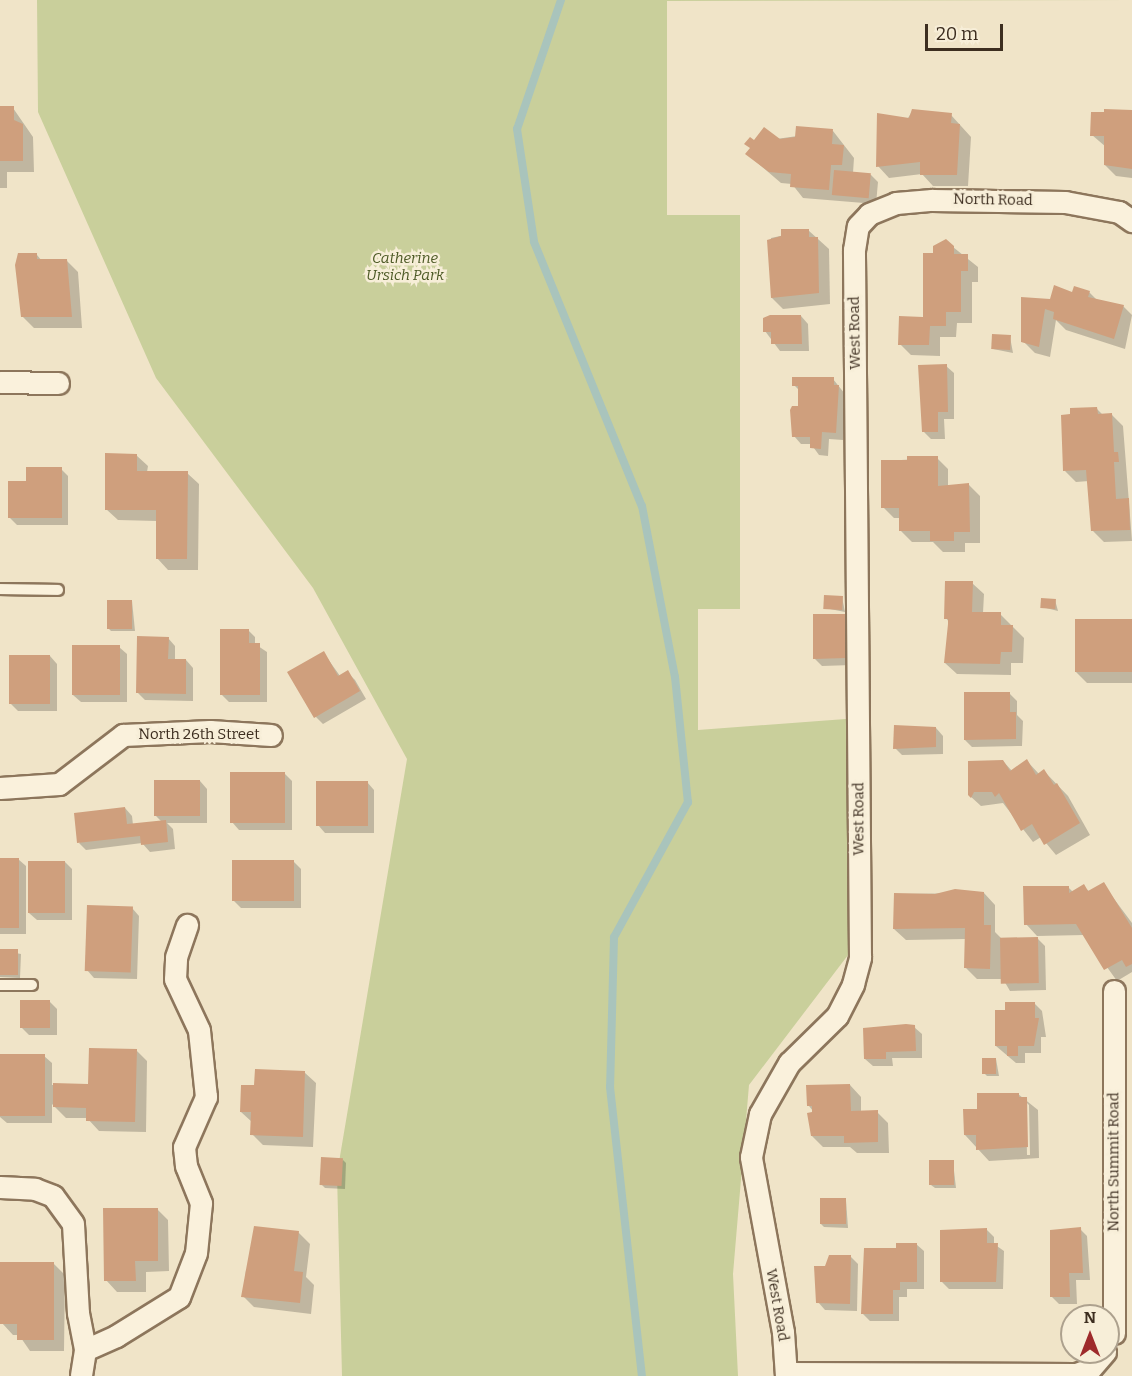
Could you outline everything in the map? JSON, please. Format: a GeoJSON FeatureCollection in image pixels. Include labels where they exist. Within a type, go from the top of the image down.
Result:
{"type":"FeatureCollection","features":[{"type":"Feature","properties":{"kind":"street","name":"North Road"},"geometry":{"type":"LineString","coordinates":[[858,226],[869,214],[896,203],[932,200],[1065,202],[1119,212],[1132,221]]}},
{"type":"Feature","properties":{"kind":"street","name":"West Road"},"geometry":{"type":"LineString","coordinates":[[786,1375],[783,1332],[751,1157],[760,1114],[789,1063],[837,1016],[853,984],[860,957],[854,250],[858,226]]}},
{"type":"Feature","properties":{"kind":"street"},"geometry":{"type":"LineString","coordinates":[[0,382],[58,383]]}},
{"type":"Feature","properties":{"kind":"street","name":"North 26th Street"},"geometry":{"type":"LineString","coordinates":[[0,788],[59,784],[123,735],[210,731],[272,735]]}},
{"type":"Feature","properties":{"kind":"street"},"geometry":{"type":"LineString","coordinates":[[85,1350],[116,1336],[178,1297],[196,1253],[201,1203],[186,1166],[184,1148],[207,1097],[199,1030],[175,978],[176,957],[187,924]]}},
{"type":"Feature","properties":{"kind":"street","name":"North Summit Road"},"geometry":{"type":"LineString","coordinates":[[1114,992],[1115,1304]]}},
{"type":"Feature","properties":{"kind":"street"},"geometry":{"type":"LineString","coordinates":[[0,1187],[35,1188],[53,1196],[73,1224],[78,1313],[85,1350],[81,1376]]}},
{"type":"Feature","properties":{"kind":"street"},"geometry":{"type":"LineString","coordinates":[[786,1375],[1085,1374]]}},
{"type":"Feature","properties":{"kind":"lane"},"geometry":{"type":"LineString","coordinates":[[0,589],[58,590]]}},
{"type":"Feature","properties":{"kind":"lane"},"geometry":{"type":"LineString","coordinates":[[0,985],[32,986]]}},
{"type":"Feature","properties":{"kind":"green space","name":"Catherine Ursich Park"},"geometry":{"type":"Polygon","coordinates":[[[37,0],[1132,0],[667,1],[667,215],[740,215],[740,609],[698,609],[698,730],[859,718],[861,938],[749,1085],[733,1274],[738,1376],[342,1376],[337,1174],[407,759],[313,588],[156,378],[38,112],[37,0]]]}},
{"type":"Feature","properties":{"kind":"building"},"geometry":{"type":"Polygon","coordinates":[[[0,106],[14,106],[14,120],[23,124],[23,161],[0,161],[0,106]]]}},
{"type":"Feature","properties":{"kind":"building"},"geometry":{"type":"Polygon","coordinates":[[[912,109],[952,113],[951,123],[960,124],[957,175],[920,175],[920,162],[876,167],[877,113],[909,118],[912,109]]]}},
{"type":"Feature","properties":{"kind":"building"},"geometry":{"type":"Polygon","coordinates":[[[1104,109],[1132,110],[1132,169],[1104,165],[1104,136],[1090,136],[1091,112],[1104,112],[1104,109]]]}},
{"type":"Feature","properties":{"kind":"building"},"geometry":{"type":"Polygon","coordinates":[[[796,126],[833,129],[832,144],[844,145],[842,165],[831,165],[829,190],[790,187],[791,174],[769,172],[745,154],[750,148],[744,144],[750,137],[754,140],[764,127],[780,139],[795,137],[796,126]]]}},
{"type":"Feature","properties":{"kind":"building"},"geometry":{"type":"Polygon","coordinates":[[[834,170],[871,173],[869,198],[832,195],[834,170]]]}},
{"type":"Feature","properties":{"kind":"building"},"geometry":{"type":"Polygon","coordinates":[[[781,229],[809,229],[809,237],[818,237],[819,293],[771,298],[767,240],[781,236],[781,229]]]}},
{"type":"Feature","properties":{"kind":"building"},"geometry":{"type":"Polygon","coordinates":[[[946,239],[954,246],[954,254],[968,254],[968,271],[961,271],[961,312],[946,312],[946,326],[930,326],[929,345],[898,345],[899,316],[923,317],[923,253],[933,253],[933,246],[946,239]]]}},
{"type":"Feature","properties":{"kind":"building"},"geometry":{"type":"Polygon","coordinates":[[[18,253],[37,253],[37,259],[67,259],[72,317],[21,317],[15,265],[18,253]]]}},
{"type":"Feature","properties":{"kind":"building"},"geometry":{"type":"Polygon","coordinates":[[[1054,285],[1072,292],[1074,286],[1090,291],[1088,297],[1124,305],[1114,339],[1053,319],[1054,312],[1045,309],[1039,347],[1021,342],[1021,297],[1050,299],[1054,285]]]}},
{"type":"Feature","properties":{"kind":"building"},"geometry":{"type":"Polygon","coordinates":[[[770,315],[801,315],[802,344],[771,344],[771,332],[763,332],[763,318],[770,315]]]}},
{"type":"Feature","properties":{"kind":"building"},"geometry":{"type":"Polygon","coordinates":[[[992,334],[1011,335],[1010,350],[991,349],[992,334]]]}},
{"type":"Feature","properties":{"kind":"building"},"geometry":{"type":"Polygon","coordinates":[[[947,364],[948,412],[938,412],[938,432],[922,432],[918,365],[947,364]]]}},
{"type":"Feature","properties":{"kind":"building"},"geometry":{"type":"Polygon","coordinates":[[[792,377],[834,377],[834,385],[839,385],[836,433],[822,432],[821,449],[810,448],[810,437],[792,437],[790,410],[792,406],[798,406],[798,386],[792,386],[792,377]]]}},
{"type":"Feature","properties":{"kind":"building"},"geometry":{"type":"Polygon","coordinates":[[[1097,407],[1098,414],[1112,413],[1114,452],[1118,452],[1119,462],[1114,462],[1116,499],[1129,498],[1130,530],[1091,531],[1086,470],[1063,471],[1061,415],[1070,414],[1070,408],[1097,407]]]}},
{"type":"Feature","properties":{"kind":"building"},"geometry":{"type":"Polygon","coordinates":[[[105,453],[137,454],[137,471],[188,471],[187,559],[156,559],[156,510],[105,510],[105,453]]]}},
{"type":"Feature","properties":{"kind":"building"},"geometry":{"type":"Polygon","coordinates":[[[907,456],[938,456],[938,486],[969,483],[970,532],[954,532],[954,541],[930,541],[930,531],[899,531],[899,508],[881,508],[881,460],[907,460],[907,456]]]}},
{"type":"Feature","properties":{"kind":"building"},"geometry":{"type":"Polygon","coordinates":[[[26,467],[62,467],[62,518],[8,518],[8,481],[26,481],[26,467]]]}},
{"type":"Feature","properties":{"kind":"building"},"geometry":{"type":"Polygon","coordinates":[[[945,581],[973,581],[972,612],[1001,612],[1001,625],[1013,625],[1012,652],[1001,652],[1000,664],[944,663],[948,624],[948,619],[944,619],[945,581]]]}},
{"type":"Feature","properties":{"kind":"building"},"geometry":{"type":"Polygon","coordinates":[[[824,595],[843,596],[842,610],[823,609],[824,595]]]}},
{"type":"Feature","properties":{"kind":"building"},"geometry":{"type":"Polygon","coordinates":[[[1041,598],[1056,599],[1055,609],[1040,608],[1041,598]]]}},
{"type":"Feature","properties":{"kind":"building"},"geometry":{"type":"Polygon","coordinates":[[[107,600],[132,600],[132,629],[107,629],[107,600]]]}},
{"type":"Feature","properties":{"kind":"building"},"geometry":{"type":"Polygon","coordinates":[[[813,614],[849,614],[854,654],[846,654],[846,658],[813,659],[813,614]]]}},
{"type":"Feature","properties":{"kind":"building"},"geometry":{"type":"Polygon","coordinates":[[[1075,619],[1132,619],[1132,672],[1075,672],[1075,619]]]}},
{"type":"Feature","properties":{"kind":"building"},"geometry":{"type":"Polygon","coordinates":[[[220,629],[249,629],[249,643],[260,643],[260,695],[220,695],[220,629]]]}},
{"type":"Feature","properties":{"kind":"building"},"geometry":{"type":"Polygon","coordinates":[[[137,636],[169,637],[168,659],[186,659],[186,694],[136,693],[137,636]]]}},
{"type":"Feature","properties":{"kind":"building"},"geometry":{"type":"Polygon","coordinates":[[[72,645],[120,645],[120,695],[72,695],[72,645]]]}},
{"type":"Feature","properties":{"kind":"building"},"geometry":{"type":"Polygon","coordinates":[[[324,651],[338,676],[348,670],[360,691],[314,718],[287,672],[324,651]]]}},
{"type":"Feature","properties":{"kind":"building"},"geometry":{"type":"Polygon","coordinates":[[[9,655],[50,655],[50,704],[9,704],[9,655]]]}},
{"type":"Feature","properties":{"kind":"building"},"geometry":{"type":"Polygon","coordinates":[[[964,692],[1010,692],[1010,712],[1016,712],[1016,739],[964,740],[964,692]]]}},
{"type":"Feature","properties":{"kind":"building"},"geometry":{"type":"Polygon","coordinates":[[[894,725],[936,727],[936,747],[893,749],[894,725]]]}},
{"type":"Feature","properties":{"kind":"building"},"geometry":{"type":"Polygon","coordinates":[[[1027,759],[1036,775],[1044,769],[1054,785],[1057,783],[1080,823],[1044,845],[1032,824],[1021,831],[999,793],[995,797],[992,792],[974,792],[971,798],[968,795],[968,761],[1003,760],[1010,771],[1027,759]]]}},
{"type":"Feature","properties":{"kind":"building"},"geometry":{"type":"Polygon","coordinates":[[[230,772],[285,772],[285,823],[230,823],[230,772]]]}},
{"type":"Feature","properties":{"kind":"building"},"geometry":{"type":"Polygon","coordinates":[[[154,780],[200,780],[200,816],[154,816],[154,780]]]}},
{"type":"Feature","properties":{"kind":"building"},"geometry":{"type":"Polygon","coordinates":[[[316,781],[368,781],[368,826],[316,826],[316,781]]]}},
{"type":"Feature","properties":{"kind":"building"},"geometry":{"type":"Polygon","coordinates":[[[125,807],[127,824],[166,820],[168,842],[141,845],[140,836],[77,843],[74,813],[125,807]]]}},
{"type":"Feature","properties":{"kind":"building"},"geometry":{"type":"Polygon","coordinates":[[[0,858],[19,858],[19,928],[0,928],[0,858]]]}},
{"type":"Feature","properties":{"kind":"building"},"geometry":{"type":"Polygon","coordinates":[[[232,860],[294,860],[294,901],[232,901],[232,860]]]}},
{"type":"Feature","properties":{"kind":"building"},"geometry":{"type":"Polygon","coordinates":[[[28,861],[65,861],[65,913],[28,913],[28,861]]]}},
{"type":"Feature","properties":{"kind":"building"},"geometry":{"type":"Polygon","coordinates":[[[1104,882],[1132,928],[1132,964],[1126,967],[1122,960],[1104,970],[1076,924],[1024,925],[1023,886],[1069,886],[1069,893],[1084,884],[1088,891],[1104,882]]]}},
{"type":"Feature","properties":{"kind":"building"},"geometry":{"type":"Polygon","coordinates":[[[955,889],[984,892],[984,925],[991,925],[990,969],[964,968],[965,928],[893,929],[894,893],[935,894],[955,889]]]}},
{"type":"Feature","properties":{"kind":"building"},"geometry":{"type":"Polygon","coordinates":[[[87,905],[133,907],[131,973],[85,971],[87,905]]]}},
{"type":"Feature","properties":{"kind":"building"},"geometry":{"type":"Polygon","coordinates":[[[1038,937],[1039,983],[1001,984],[1000,938],[1038,937]]]}},
{"type":"Feature","properties":{"kind":"building"},"geometry":{"type":"Polygon","coordinates":[[[0,949],[18,949],[18,975],[0,975],[0,949]]]}},
{"type":"Feature","properties":{"kind":"building"},"geometry":{"type":"Polygon","coordinates":[[[20,1000],[50,1000],[50,1028],[20,1028],[20,1000]]]}},
{"type":"Feature","properties":{"kind":"building"},"geometry":{"type":"Polygon","coordinates":[[[1005,1002],[1035,1002],[1035,1018],[1039,1018],[1034,1046],[1018,1046],[1018,1056],[1007,1056],[1007,1046],[995,1046],[995,1010],[1005,1010],[1005,1002]]]}},
{"type":"Feature","properties":{"kind":"building"},"geometry":{"type":"Polygon","coordinates":[[[915,1025],[916,1051],[886,1052],[886,1059],[864,1059],[863,1028],[915,1025]]]}},
{"type":"Feature","properties":{"kind":"building"},"geometry":{"type":"Polygon","coordinates":[[[89,1048],[137,1049],[135,1122],[86,1121],[86,1108],[53,1107],[53,1083],[88,1084],[89,1048]]]}},
{"type":"Feature","properties":{"kind":"building"},"geometry":{"type":"Polygon","coordinates":[[[0,1054],[45,1054],[45,1116],[0,1116],[0,1054]]]}},
{"type":"Feature","properties":{"kind":"building"},"geometry":{"type":"Polygon","coordinates":[[[982,1058],[996,1058],[996,1074],[982,1074],[982,1058]]]}},
{"type":"Feature","properties":{"kind":"building"},"geometry":{"type":"Polygon","coordinates":[[[255,1069],[305,1071],[303,1137],[250,1135],[251,1112],[240,1112],[241,1085],[254,1085],[255,1069]]]}},
{"type":"Feature","properties":{"kind":"building"},"geometry":{"type":"Polygon","coordinates":[[[850,1084],[851,1111],[878,1110],[878,1142],[844,1143],[844,1136],[811,1136],[807,1113],[812,1112],[812,1106],[807,1106],[806,1085],[850,1084]]]}},
{"type":"Feature","properties":{"kind":"building"},"geometry":{"type":"Polygon","coordinates":[[[977,1093],[1019,1093],[1019,1097],[1027,1097],[1028,1147],[976,1150],[976,1135],[964,1135],[963,1109],[977,1109],[977,1093]]]}},
{"type":"Feature","properties":{"kind":"building"},"geometry":{"type":"Polygon","coordinates":[[[321,1157],[343,1158],[342,1186],[320,1185],[321,1157]]]}},
{"type":"Feature","properties":{"kind":"building"},"geometry":{"type":"Polygon","coordinates":[[[929,1160],[954,1160],[954,1185],[929,1185],[929,1160]]]}},
{"type":"Feature","properties":{"kind":"building"},"geometry":{"type":"Polygon","coordinates":[[[820,1198],[846,1198],[846,1224],[820,1224],[820,1198]]]}},
{"type":"Feature","properties":{"kind":"building"},"geometry":{"type":"Polygon","coordinates":[[[103,1208],[158,1208],[158,1261],[135,1261],[136,1281],[104,1281],[103,1208]]]}},
{"type":"Feature","properties":{"kind":"building"},"geometry":{"type":"Polygon","coordinates":[[[254,1226],[299,1231],[294,1271],[303,1272],[300,1303],[241,1297],[254,1226]]]}},
{"type":"Feature","properties":{"kind":"building"},"geometry":{"type":"Polygon","coordinates":[[[1081,1227],[1083,1273],[1069,1273],[1070,1297],[1050,1297],[1050,1230],[1081,1227]]]}},
{"type":"Feature","properties":{"kind":"building"},"geometry":{"type":"Polygon","coordinates":[[[987,1228],[987,1243],[998,1243],[996,1282],[940,1282],[940,1230],[987,1228]]]}},
{"type":"Feature","properties":{"kind":"building"},"geometry":{"type":"Polygon","coordinates":[[[896,1243],[917,1243],[917,1282],[900,1282],[900,1290],[893,1290],[893,1314],[861,1314],[864,1248],[896,1248],[896,1243]]]}},
{"type":"Feature","properties":{"kind":"building"},"geometry":{"type":"Polygon","coordinates":[[[829,1255],[851,1255],[850,1304],[816,1303],[814,1266],[825,1266],[829,1255]]]}},
{"type":"Feature","properties":{"kind":"building"},"geometry":{"type":"Polygon","coordinates":[[[0,1262],[54,1262],[54,1340],[17,1340],[17,1324],[0,1324],[0,1262]]]}},
{"type":"Feature","properties":{"kind":"waterway"},"geometry":{"type":"LineString","coordinates":[[561,0],[517,129],[534,242],[642,506],[675,677],[688,802],[614,937],[610,1087],[642,1376]]}}]}
